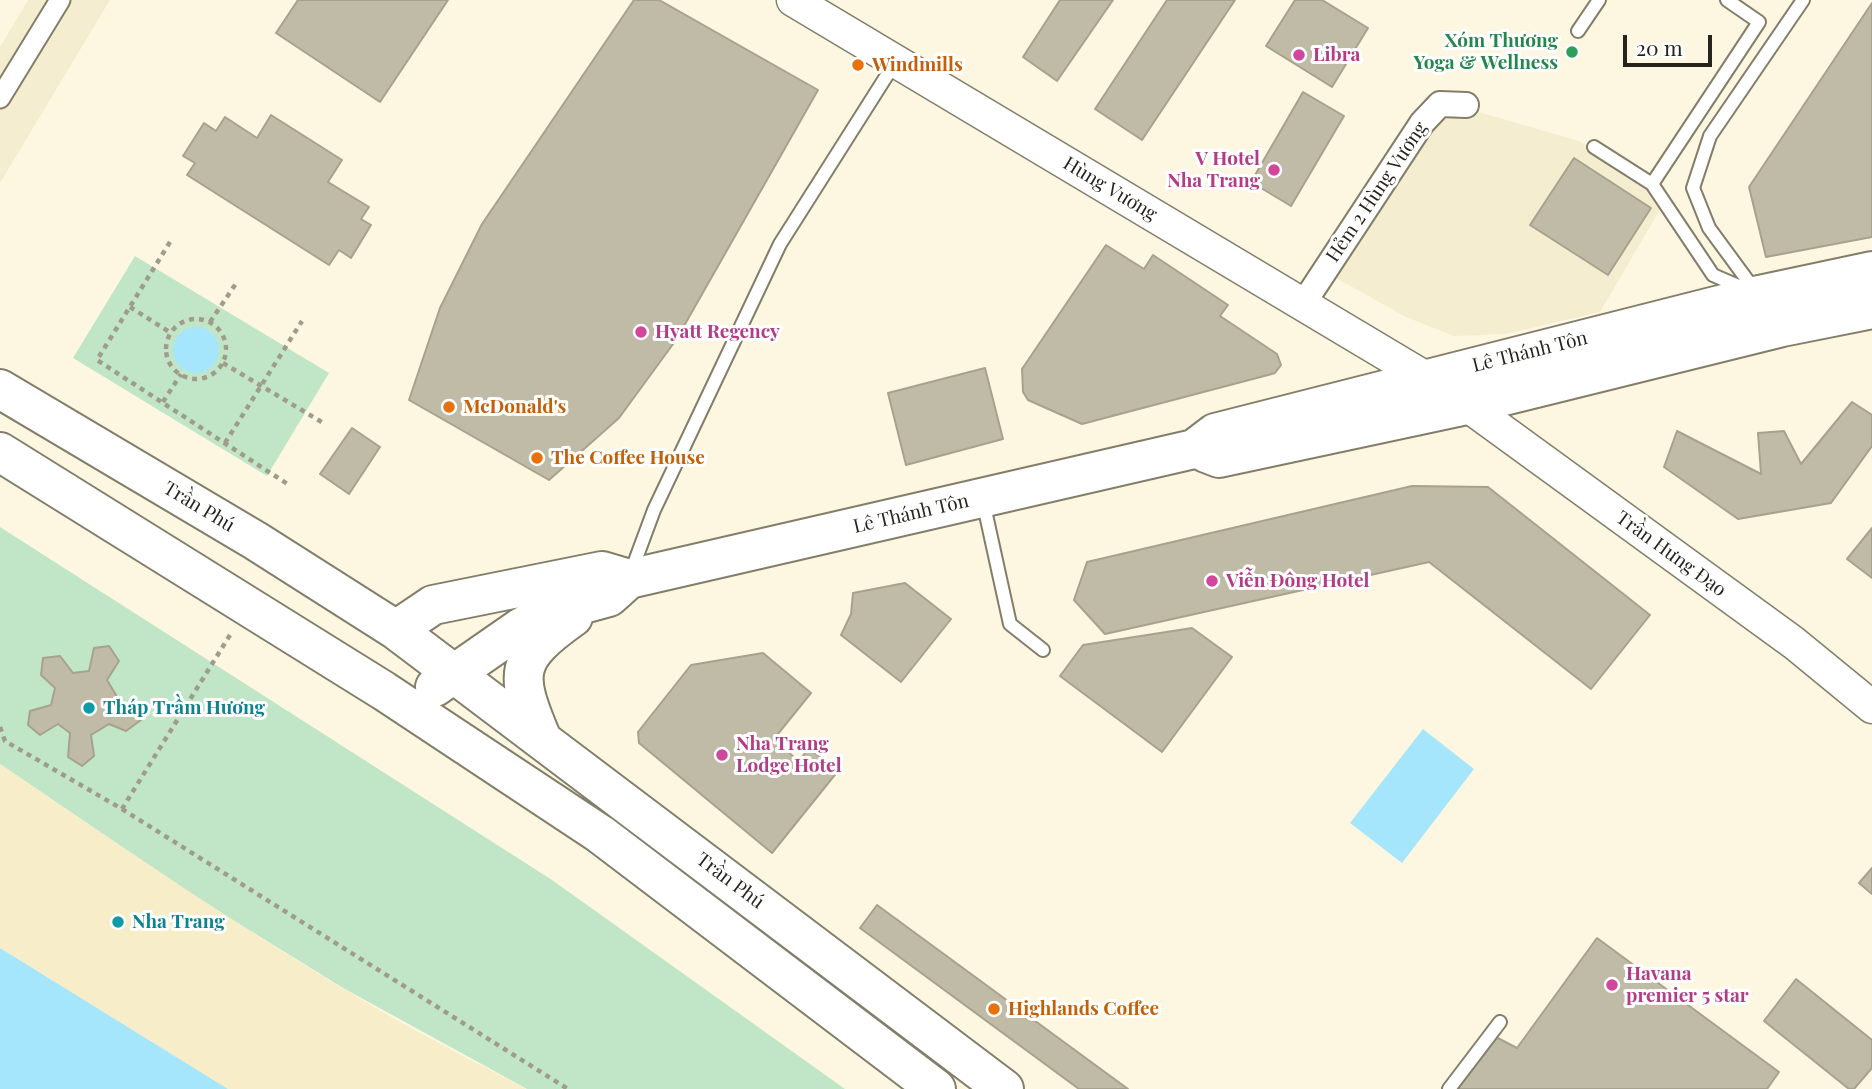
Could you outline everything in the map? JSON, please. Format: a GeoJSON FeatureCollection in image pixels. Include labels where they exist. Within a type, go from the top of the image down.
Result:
{"type":"FeatureCollection","features":[{"type":"Feature","properties":{"kind":"main road","name":"Lê Thánh Tôn"},"geometry":{"type":"LineString","coordinates":[[1194,449],[1219,458],[1468,405],[1768,312],[1872,271]]}},
{"type":"Feature","properties":{"kind":"main road","name":"Lê Thánh Tôn"},"geometry":{"type":"LineString","coordinates":[[455,674],[494,645],[544,615],[609,597],[629,579],[1194,449],[1215,433],[1426,378],[1768,312],[1872,309]]}},
{"type":"Feature","properties":{"kind":"main road"},"geometry":{"type":"LineString","coordinates":[[1426,378],[1468,405]]}},
{"type":"Feature","properties":{"kind":"main road","name":"Trần Phú"},"geometry":{"type":"LineString","coordinates":[[0,390],[340,593],[396,630],[1004,1089]]}},
{"type":"Feature","properties":{"kind":"main road"},"geometry":{"type":"LineString","coordinates":[[0,452],[389,694],[600,834],[936,1089]]}},
{"type":"Feature","properties":{"kind":"main road","name":"Lê Thánh Tôn"},"geometry":{"type":"LineString","coordinates":[[396,630],[432,605],[602,571],[629,579]]}},
{"type":"Feature","properties":{"kind":"main road"},"geometry":{"type":"LineString","coordinates":[[340,593],[375,604],[432,605]]}},
{"type":"Feature","properties":{"kind":"main road"},"geometry":{"type":"LineString","coordinates":[[541,737],[521,684],[525,662],[553,631],[592,603]]}},
{"type":"Feature","properties":{"kind":"main road"},"geometry":{"type":"LineString","coordinates":[[396,630],[388,639],[375,667],[377,680],[389,694],[406,701],[455,674]]}},
{"type":"Feature","properties":{"kind":"street"},"geometry":{"type":"LineString","coordinates":[[0,99],[60,0]]}},
{"type":"Feature","properties":{"kind":"street","name":"Hùng Vương"},"geometry":{"type":"LineString","coordinates":[[793,0],[1426,378]]}},
{"type":"Feature","properties":{"kind":"street","name":"Hẻm 2 Hùng Vương"},"geometry":{"type":"LineString","coordinates":[[1303,304],[1422,123],[1440,104],[1466,105]]}},
{"type":"Feature","properties":{"kind":"street","name":"Trần Hưng Đạo"},"geometry":{"type":"LineString","coordinates":[[1468,405],[1794,643],[1872,707]]}},
{"type":"Feature","properties":{"kind":"lane"},"geometry":{"type":"LineString","coordinates":[[1578,31],[1599,0]]}},
{"type":"Feature","properties":{"kind":"lane"},"geometry":{"type":"LineString","coordinates":[[1652,184],[1759,22],[1727,0]]}},
{"type":"Feature","properties":{"kind":"lane"},"geometry":{"type":"LineString","coordinates":[[1768,312],[1709,228],[1693,188],[1710,136],[1803,0]]}},
{"type":"Feature","properties":{"kind":"lane"},"geometry":{"type":"LineString","coordinates":[[629,579],[654,510],[780,244],[896,61]]}},
{"type":"Feature","properties":{"kind":"lane"},"geometry":{"type":"LineString","coordinates":[[1594,147],[1652,184],[1713,275],[1768,312]]}},
{"type":"Feature","properties":{"kind":"lane"},"geometry":{"type":"LineString","coordinates":[[982,498],[1010,624],[1043,650]]}},
{"type":"Feature","properties":{"kind":"lane"},"geometry":{"type":"LineString","coordinates":[[1449,1089],[1500,1022]]}},
{"type":"Feature","properties":{"kind":"path"},"geometry":{"type":"LineString","coordinates":[[170,242],[97,360],[289,485]]}},
{"type":"Feature","properties":{"kind":"path"},"geometry":{"type":"LineString","coordinates":[[210,322],[237,282]]}},
{"type":"Feature","properties":{"kind":"path"},"geometry":{"type":"LineString","coordinates":[[130,307],[171,333]]}},
{"type":"Feature","properties":{"kind":"path"},"geometry":{"type":"LineString","coordinates":[[200,319],[210,322],[221,332],[225,342],[223,363],[217,371],[206,377],[196,379],[181,374],[167,357],[171,333],[185,321],[200,319]]}},
{"type":"Feature","properties":{"kind":"path"},"geometry":{"type":"LineString","coordinates":[[225,443],[302,321]]}},
{"type":"Feature","properties":{"kind":"path"},"geometry":{"type":"LineString","coordinates":[[223,363],[325,424]]}},
{"type":"Feature","properties":{"kind":"path"},"geometry":{"type":"LineString","coordinates":[[163,402],[181,374]]}},
{"type":"Feature","properties":{"kind":"path"},"geometry":{"type":"LineString","coordinates":[[219,627],[242,642]]}},
{"type":"Feature","properties":{"kind":"path"},"geometry":{"type":"LineString","coordinates":[[122,809],[231,634]]}},
{"type":"Feature","properties":{"kind":"path"},"geometry":{"type":"LineString","coordinates":[[0,727],[5,741],[122,809],[568,1089]]}},
{"type":"Feature","properties":{"kind":"shaded area"},"geometry":{"type":"Polygon","coordinates":[[[28,0],[110,0],[0,183],[0,47],[28,0]]]}},
{"type":"Feature","properties":{"kind":"shaded area"},"geometry":{"type":"Polygon","coordinates":[[[1427,97],[1579,141],[1668,196],[1600,312],[1506,334],[1454,336],[1406,317],[1331,275],[1427,97]]]}},
{"type":"Feature","properties":{"kind":"green space"},"geometry":{"type":"Polygon","coordinates":[[[135,256],[329,373],[267,476],[73,358],[135,256]]]}},
{"type":"Feature","properties":{"kind":"green space"},"geometry":{"type":"Polygon","coordinates":[[[0,527],[552,880],[845,1089],[527,1089],[343,988],[194,896],[0,764],[0,527]]]}},
{"type":"Feature","properties":{"kind":"sand","name":"Nha Trang"},"geometry":{"type":"Polygon","coordinates":[[[0,764],[280,950],[394,1019],[526,1089],[228,1089],[0,948],[0,764]]]}},
{"type":"Feature","properties":{"kind":"water"},"geometry":{"type":"Polygon","coordinates":[[[196,327],[212,334],[219,350],[212,366],[196,373],[180,366],[173,350],[180,334],[196,327]]]}},
{"type":"Feature","properties":{"kind":"water"},"geometry":{"type":"Polygon","coordinates":[[[1423,729],[1474,769],[1402,863],[1350,823],[1423,729]]]}},
{"type":"Feature","properties":{"kind":"water"},"geometry":{"type":"Polygon","coordinates":[[[0,948],[228,1089],[0,1089],[0,948]]]}},
{"type":"Feature","properties":{"kind":"building"},"geometry":{"type":"Polygon","coordinates":[[[298,0],[448,0],[380,102],[276,33],[298,0]]]}},
{"type":"Feature","properties":{"kind":"building"},"geometry":{"type":"Polygon","coordinates":[[[634,0],[659,0],[818,90],[676,340],[619,418],[549,480],[409,400],[440,308],[482,224],[634,0]]]}},
{"type":"Feature","properties":{"kind":"building"},"geometry":{"type":"Polygon","coordinates":[[[1060,0],[1113,0],[1057,81],[1023,57],[1060,0]]]}},
{"type":"Feature","properties":{"kind":"building"},"geometry":{"type":"Polygon","coordinates":[[[1167,0],[1235,0],[1142,140],[1095,109],[1167,0]]]}},
{"type":"Feature","properties":{"kind":"building"},"geometry":{"type":"Polygon","coordinates":[[[1295,0],[1322,0],[1368,28],[1332,87],[1266,46],[1295,0]]]}},
{"type":"Feature","properties":{"kind":"building"},"geometry":{"type":"Polygon","coordinates":[[[1872,3],[1872,237],[1766,257],[1749,187],[1872,3]]]}},
{"type":"Feature","properties":{"kind":"building"},"geometry":{"type":"Polygon","coordinates":[[[1303,92],[1344,116],[1291,206],[1251,182],[1303,92]]]}},
{"type":"Feature","properties":{"kind":"building"},"geometry":{"type":"Polygon","coordinates":[[[271,115],[342,160],[328,182],[369,207],[361,219],[371,225],[351,258],[339,250],[329,265],[187,175],[195,163],[183,156],[204,123],[216,131],[225,117],[257,138],[271,115]]]}},
{"type":"Feature","properties":{"kind":"building"},"geometry":{"type":"Polygon","coordinates":[[[1574,158],[1651,208],[1608,275],[1530,225],[1574,158]]]}},
{"type":"Feature","properties":{"kind":"building"},"geometry":{"type":"Polygon","coordinates":[[[1106,245],[1144,269],[1153,255],[1228,305],[1220,316],[1277,354],[1281,365],[1275,373],[1082,424],[1028,400],[1023,392],[1022,369],[1106,245]]]}},
{"type":"Feature","properties":{"kind":"building"},"geometry":{"type":"Polygon","coordinates":[[[985,368],[1003,439],[906,465],[888,393],[985,368]]]}},
{"type":"Feature","properties":{"kind":"building"},"geometry":{"type":"Polygon","coordinates":[[[1852,402],[1872,415],[1872,446],[1831,503],[1738,519],[1664,467],[1677,431],[1761,474],[1758,433],[1784,431],[1801,464],[1852,402]]]}},
{"type":"Feature","properties":{"kind":"building"},"geometry":{"type":"Polygon","coordinates":[[[352,428],[380,447],[349,494],[320,474],[352,428]]]}},
{"type":"Feature","properties":{"kind":"building","name":"Viễn Đông Hotel"},"geometry":{"type":"Polygon","coordinates":[[[1412,486],[1488,487],[1650,615],[1591,689],[1429,562],[1105,634],[1074,600],[1087,562],[1412,486]]]}},
{"type":"Feature","properties":{"kind":"building"},"geometry":{"type":"Polygon","coordinates":[[[1872,528],[1872,578],[1847,559],[1872,528]]]}},
{"type":"Feature","properties":{"kind":"building"},"geometry":{"type":"Polygon","coordinates":[[[905,583],[951,619],[901,682],[841,635],[851,614],[853,593],[905,583]]]}},
{"type":"Feature","properties":{"kind":"building"},"geometry":{"type":"Polygon","coordinates":[[[1192,628],[1232,657],[1162,752],[1060,676],[1083,645],[1192,628]]]}},
{"type":"Feature","properties":{"kind":"building","name":"Tháp Trầm Hương"},"geometry":{"type":"Polygon","coordinates":[[[109,646],[119,661],[107,680],[116,695],[116,705],[135,703],[141,720],[126,731],[109,724],[91,735],[94,756],[82,766],[68,757],[70,733],[58,724],[40,735],[28,725],[30,711],[51,705],[55,688],[41,675],[43,658],[60,656],[73,673],[89,671],[94,648],[109,646]]]}},
{"type":"Feature","properties":{"kind":"building","name":"Nha Trang Lodge Hotel"},"geometry":{"type":"Polygon","coordinates":[[[763,653],[811,693],[773,740],[799,761],[809,748],[838,771],[772,853],[639,743],[638,732],[691,665],[763,653]]]}},
{"type":"Feature","properties":{"kind":"building"},"geometry":{"type":"Polygon","coordinates":[[[1872,868],[1872,894],[1859,883],[1872,868]]]}},
{"type":"Feature","properties":{"kind":"building","name":"Highlands Coffee"},"geometry":{"type":"Polygon","coordinates":[[[877,905],[1128,1089],[1079,1089],[860,928],[877,905]]]}},
{"type":"Feature","properties":{"kind":"building","name":"Havana premier 5 star"},"geometry":{"type":"Polygon","coordinates":[[[1597,938],[1779,1072],[1767,1089],[1450,1089],[1488,1033],[1517,1048],[1597,938]]]}},
{"type":"Feature","properties":{"kind":"building"},"geometry":{"type":"Polygon","coordinates":[[[1796,979],[1872,1040],[1872,1068],[1854,1089],[1849,1089],[1764,1021],[1796,979]]]}},
{"type":"Feature","properties":{"kind":"place","name":"Xóm Thương Yoga & Wellness"},"geometry":{"type":"Point","coordinates":[1572,52]}},
{"type":"Feature","properties":{"kind":"place","name":"Libra"},"geometry":{"type":"Point","coordinates":[1299,55]}},
{"type":"Feature","properties":{"kind":"place","name":"Windmills"},"geometry":{"type":"Point","coordinates":[858,65]}},
{"type":"Feature","properties":{"kind":"place","name":"V Hotel Nha Trang"},"geometry":{"type":"Point","coordinates":[1274,170]}},
{"type":"Feature","properties":{"kind":"place","name":"Hyatt Regency"},"geometry":{"type":"Point","coordinates":[641,332]}},
{"type":"Feature","properties":{"kind":"place","name":"McDonald's"},"geometry":{"type":"Point","coordinates":[449,407]}},
{"type":"Feature","properties":{"kind":"place","name":"The Coffee House"},"geometry":{"type":"Point","coordinates":[537,458]}},
{"type":"Feature","properties":{"kind":"place","name":"Viễn Đông Hotel"},"geometry":{"type":"Point","coordinates":[1212,581]}},
{"type":"Feature","properties":{"kind":"place","name":"Tháp Trầm Hương"},"geometry":{"type":"Point","coordinates":[89,708]}},
{"type":"Feature","properties":{"kind":"place","name":"Nha Trang Lodge Hotel"},"geometry":{"type":"Point","coordinates":[722,755]}},
{"type":"Feature","properties":{"kind":"place","name":"Nha Trang"},"geometry":{"type":"Point","coordinates":[118,922]}},
{"type":"Feature","properties":{"kind":"place","name":"Havana premier 5 star"},"geometry":{"type":"Point","coordinates":[1612,985]}},
{"type":"Feature","properties":{"kind":"place","name":"Highlands Coffee"},"geometry":{"type":"Point","coordinates":[994,1009]}}]}
